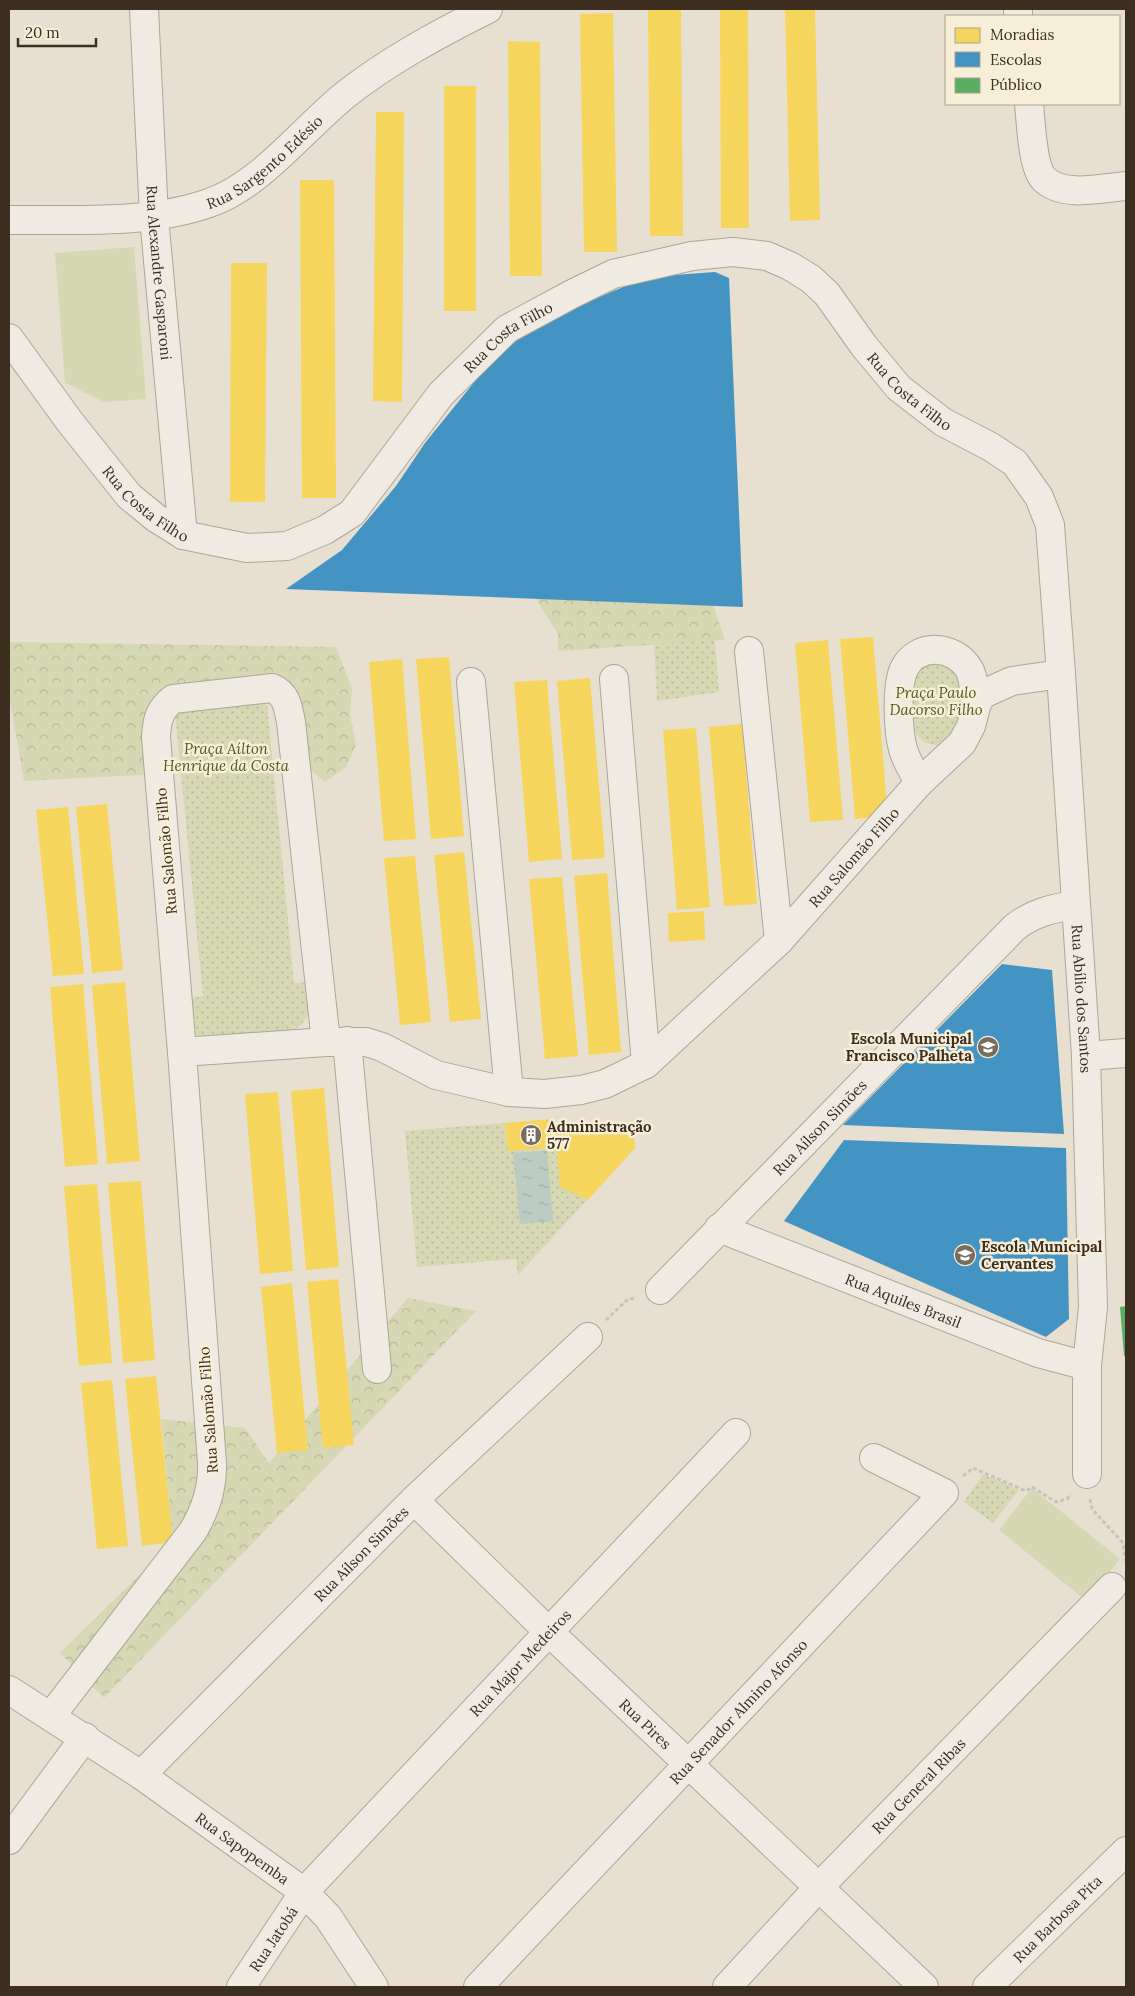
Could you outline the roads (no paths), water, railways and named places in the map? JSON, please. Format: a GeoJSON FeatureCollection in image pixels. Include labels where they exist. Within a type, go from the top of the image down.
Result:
{"type":"FeatureCollection","features":[{"type":"Feature","properties":{"kind":"street","name":"Rua Alexandre Gasparoni"},"geometry":{"type":"LineString","coordinates":[[144,9],[154,216],[183,535]]}},
{"type":"Feature","properties":{"kind":"street","name":"Rua Sargento Edésio"},"geometry":{"type":"LineString","coordinates":[[9,220],[154,216],[210,203],[239,187],[346,94],[398,58],[485,9]]}},
{"type":"Feature","properties":{"kind":"street"},"geometry":{"type":"LineString","coordinates":[[1029,105],[1036,159],[1043,178],[1055,186],[1074,190],[1126,186]]}},
{"type":"Feature","properties":{"kind":"street","name":"Rua Costa Filho"},"geometry":{"type":"LineString","coordinates":[[9,338],[70,422],[129,496],[156,518],[183,535],[247,548],[287,546],[325,530],[352,513],[441,394],[507,330],[613,274],[692,256],[733,252],[768,256],[790,266],[811,279],[827,294],[864,346],[899,388],[943,422],[991,447],[1015,464],[1039,497],[1050,525]]}},
{"type":"Feature","properties":{"kind":"street","name":"Rua Abílio dos Santos"},"geometry":{"type":"LineString","coordinates":[[1050,525],[1086,1056],[1093,1307],[1087,1366],[1087,1474]]}},
{"type":"Feature","properties":{"kind":"street"},"geometry":{"type":"LineString","coordinates":[[919,783],[906,756],[901,739],[900,687],[902,672],[915,656],[938,650],[956,655],[968,667],[1004,684]]}},
{"type":"Feature","properties":{"kind":"street"},"geometry":{"type":"LineString","coordinates":[[749,651],[779,941]]}},
{"type":"Feature","properties":{"kind":"street"},"geometry":{"type":"LineString","coordinates":[[968,667],[972,679],[975,707]]}},
{"type":"Feature","properties":{"kind":"street","name":"Rua Salomão Filho"},"geometry":{"type":"LineString","coordinates":[[182,1052],[336,1041],[366,1042],[382,1047],[436,1075],[509,1092],[545,1094],[581,1090],[605,1084],[646,1064],[779,941],[919,783],[962,743],[971,726],[975,707],[983,694],[1004,684],[1061,674]]}},
{"type":"Feature","properties":{"kind":"street"},"geometry":{"type":"LineString","coordinates":[[614,679],[646,1064]]}},
{"type":"Feature","properties":{"kind":"street"},"geometry":{"type":"LineString","coordinates":[[471,682],[509,1092]]}},
{"type":"Feature","properties":{"kind":"street","name":"Rua Salomão Filho"},"geometry":{"type":"LineString","coordinates":[[51,1716],[193,1531],[201,1518],[212,1486],[212,1463],[182,1052],[156,736],[157,719],[163,707],[173,699],[272,688],[280,692],[286,701],[291,722],[336,1041],[377,1369]]}},
{"type":"Feature","properties":{"kind":"street","name":"Rua Aílson Simões"},"geometry":{"type":"LineString","coordinates":[[660,1290],[1014,928],[1030,917],[1045,911],[1076,905]]}},
{"type":"Feature","properties":{"kind":"street"},"geometry":{"type":"LineString","coordinates":[[1086,1056],[1126,1054]]}},
{"type":"Feature","properties":{"kind":"street","name":"Rua Aquiles Brasil"},"geometry":{"type":"LineString","coordinates":[[719,1228],[1038,1353],[1087,1366]]}},
{"type":"Feature","properties":{"kind":"street","name":"Rua Aílson Simões"},"geometry":{"type":"LineString","coordinates":[[141,1775],[414,1500],[588,1337]]}},
{"type":"Feature","properties":{"kind":"street","name":"Rua Major Medeiros"},"geometry":{"type":"LineString","coordinates":[[304,1892],[736,1433]]}},
{"type":"Feature","properties":{"kind":"street","name":"Rua Senador Almino Afonso"},"geometry":{"type":"LineString","coordinates":[[478,1987],[944,1492],[874,1458]]}},
{"type":"Feature","properties":{"kind":"street","name":"Rua Pires"},"geometry":{"type":"LineString","coordinates":[[414,1500],[688,1765],[924,1987]]}},
{"type":"Feature","properties":{"kind":"street","name":"Rua General Ribas"},"geometry":{"type":"LineString","coordinates":[[727,1987],[818,1888],[1119,1577]]}},
{"type":"Feature","properties":{"kind":"street","name":"Rua Sapopemba"},"geometry":{"type":"LineString","coordinates":[[9,1690],[85,1737],[141,1775],[304,1892],[328,1918],[374,1987]]}},
{"type":"Feature","properties":{"kind":"street"},"geometry":{"type":"LineString","coordinates":[[12,1831],[85,1737]]}},
{"type":"Feature","properties":{"kind":"street","name":"Rua Barbosa Pita"},"geometry":{"type":"LineString","coordinates":[[987,1987],[1126,1851]]}},
{"type":"Feature","properties":{"kind":"street","name":"Rua Jatobá"},"geometry":{"type":"LineString","coordinates":[[241,1987],[304,1892]]}},
{"type":"Feature","properties":{"kind":"water"},"geometry":{"type":"Polygon","coordinates":[[[547,1151],[553,1221],[520,1224],[513,1153],[547,1151]]]}},
{"type":"Feature","properties":{"kind":"place","name":"Escola Municipal Francisco Palheta"},"geometry":{"type":"Point","coordinates":[988,1047]}},
{"type":"Feature","properties":{"kind":"place","name":"Administração 577"},"geometry":{"type":"Point","coordinates":[531,1135]}},
{"type":"Feature","properties":{"kind":"place","name":"Escola Municipal Cervantes"},"geometry":{"type":"Point","coordinates":[965,1255]}},
{"type":"Feature","properties":{"kind":"park label","name":"Praça Paulo Dacorso Filho"},"geometry":{"type":"Point","coordinates":[936,700]}},
{"type":"Feature","properties":{"kind":"park label","name":"Praça Aílton Henrique da Costa"},"geometry":{"type":"Point","coordinates":[226,756]}}]}
